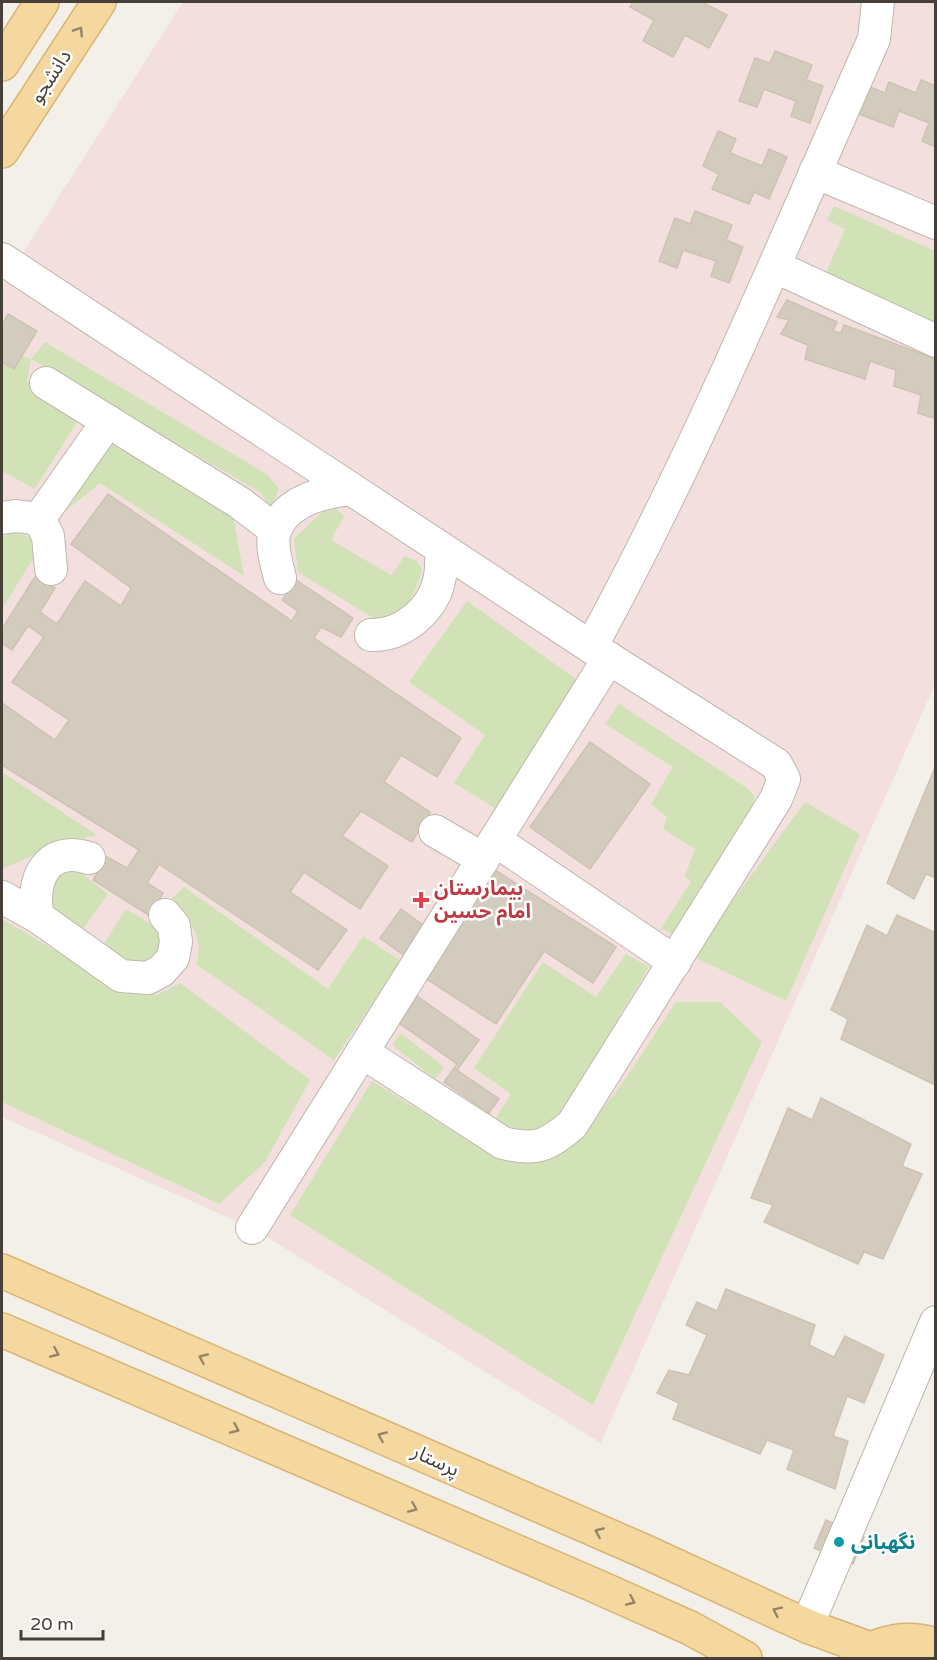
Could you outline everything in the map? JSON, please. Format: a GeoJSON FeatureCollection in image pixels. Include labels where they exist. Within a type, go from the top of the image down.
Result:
{"type":"FeatureCollection","features":[{"type":"Feature","properties":{"kind":"main road"},"geometry":{"type":"LineString","coordinates":[[2,64],[42,2]]}},
{"type":"Feature","properties":{"kind":"main road","name":"دانشجو"},"geometry":{"type":"LineString","coordinates":[[2,151],[99,2]]}},
{"type":"Feature","properties":{"kind":"main road","name":"پرستار"},"geometry":{"type":"LineString","coordinates":[[2,1271],[690,1571],[863,1654]]}},
{"type":"Feature","properties":{"kind":"main road"},"geometry":{"type":"LineString","coordinates":[[2,1330],[596,1586],[690,1628],[745,1659]]}},
{"type":"Feature","properties":{"kind":"main road"},"geometry":{"type":"LineString","coordinates":[[863,1654],[895,1641],[921,1641],[936,1645]]}},
{"type":"Feature","properties":{"kind":"lane"},"geometry":{"type":"LineString","coordinates":[[252,1228],[489,850],[600,653],[638,560],[776,267],[874,39],[878,2]]}},
{"type":"Feature","properties":{"kind":"lane"},"geometry":{"type":"LineString","coordinates":[[815,172],[936,223]]}},
{"type":"Feature","properties":{"kind":"lane"},"geometry":{"type":"LineString","coordinates":[[2,259],[600,653],[776,764],[784,779],[776,799],[572,1125],[549,1143],[526,1148],[503,1143],[362,1052]]}},
{"type":"Feature","properties":{"kind":"lane"},"geometry":{"type":"LineString","coordinates":[[776,267],[936,340]]}},
{"type":"Feature","properties":{"kind":"lane"},"geometry":{"type":"LineString","coordinates":[[46,383],[240,503],[275,530]]}},
{"type":"Feature","properties":{"kind":"lane"},"geometry":{"type":"LineString","coordinates":[[39,519],[108,421]]}},
{"type":"Feature","properties":{"kind":"lane"},"geometry":{"type":"LineString","coordinates":[[280,578],[274,551],[275,530],[290,511],[306,498],[325,491],[351,489]]}},
{"type":"Feature","properties":{"kind":"lane"},"geometry":{"type":"LineString","coordinates":[[2,518],[16,516],[39,519]]}},
{"type":"Feature","properties":{"kind":"lane"},"geometry":{"type":"LineString","coordinates":[[39,519],[48,536],[51,569]]}},
{"type":"Feature","properties":{"kind":"lane"},"geometry":{"type":"LineString","coordinates":[[371,635],[383,635],[407,625],[434,597],[440,576],[441,548]]}},
{"type":"Feature","properties":{"kind":"lane"},"geometry":{"type":"LineString","coordinates":[[435,831],[489,850],[675,962]]}},
{"type":"Feature","properties":{"kind":"lane"},"geometry":{"type":"LineString","coordinates":[[38,917],[34,890],[39,875],[50,864],[65,857],[78,854],[89,858]]}},
{"type":"Feature","properties":{"kind":"lane"},"geometry":{"type":"LineString","coordinates":[[2,897],[38,917],[121,976],[148,978],[162,971],[173,958],[176,942],[174,926],[165,915]]}},
{"type":"Feature","properties":{"kind":"lane"},"geometry":{"type":"LineString","coordinates":[[807,1626],[936,1322]]}},
{"type":"Feature","properties":{"kind":"shaded area","name":"بیمارستان امام حسین"},"geometry":{"type":"Polygon","coordinates":[[[183,2],[935,2],[935,684],[601,1443],[252,1228],[2,1117],[2,286],[183,2]]]}},
{"type":"Feature","properties":{"kind":"green space"},"geometry":{"type":"Polygon","coordinates":[[[834,206],[935,251],[935,323],[825,275],[845,229],[827,220],[834,206]]]}},
{"type":"Feature","properties":{"kind":"green space"},"geometry":{"type":"Polygon","coordinates":[[[45,342],[268,475],[279,489],[271,507],[260,492],[31,359],[45,342]]]}},
{"type":"Feature","properties":{"kind":"green space"},"geometry":{"type":"Polygon","coordinates":[[[6,352],[31,359],[27,381],[80,417],[35,489],[2,471],[2,355],[6,352]]]}},
{"type":"Feature","properties":{"kind":"green space"},"geometry":{"type":"Polygon","coordinates":[[[113,437],[232,509],[244,576],[100,483],[67,510],[113,437]]]}},
{"type":"Feature","properties":{"kind":"green space"},"geometry":{"type":"Polygon","coordinates":[[[336,509],[344,516],[331,540],[391,575],[405,556],[417,561],[422,570],[409,601],[386,626],[298,572],[294,539],[324,510],[336,509]]]}},
{"type":"Feature","properties":{"kind":"green space"},"geometry":{"type":"Polygon","coordinates":[[[12,532],[33,538],[33,559],[2,609],[2,538],[12,532]]]}},
{"type":"Feature","properties":{"kind":"green space"},"geometry":{"type":"Polygon","coordinates":[[[467,601],[580,682],[503,813],[454,783],[485,735],[409,682],[467,601]]]}},
{"type":"Feature","properties":{"kind":"green space"},"geometry":{"type":"Polygon","coordinates":[[[619,704],[744,786],[755,796],[750,812],[677,937],[661,928],[691,882],[685,876],[695,849],[663,829],[667,817],[651,804],[673,767],[605,724],[619,704]]]}},
{"type":"Feature","properties":{"kind":"green space"},"geometry":{"type":"Polygon","coordinates":[[[2,772],[97,835],[62,843],[2,869],[2,772]]]}},
{"type":"Feature","properties":{"kind":"green space"},"geometry":{"type":"Polygon","coordinates":[[[805,802],[860,834],[786,1001],[692,956],[805,802]]]}},
{"type":"Feature","properties":{"kind":"green space"},"geometry":{"type":"Polygon","coordinates":[[[80,872],[108,894],[81,932],[54,910],[50,899],[55,882],[63,874],[80,872]]]}},
{"type":"Feature","properties":{"kind":"green space"},"geometry":{"type":"Polygon","coordinates":[[[184,887],[328,989],[363,936],[401,961],[334,1060],[196,964],[197,937],[189,921],[172,898],[184,887]]]}},
{"type":"Feature","properties":{"kind":"green space"},"geometry":{"type":"Polygon","coordinates":[[[126,909],[154,927],[162,941],[151,957],[130,965],[103,945],[126,909]]]}},
{"type":"Feature","properties":{"kind":"green space"},"geometry":{"type":"Polygon","coordinates":[[[2,919],[109,982],[156,995],[180,983],[310,1080],[265,1162],[219,1204],[2,1102],[2,919]]]}},
{"type":"Feature","properties":{"kind":"green space"},"geometry":{"type":"Polygon","coordinates":[[[626,954],[649,967],[556,1122],[539,1128],[525,1129],[494,1121],[511,1094],[474,1068],[543,962],[596,997],[626,954]]]}},
{"type":"Feature","properties":{"kind":"green space"},"geometry":{"type":"Polygon","coordinates":[[[676,1002],[720,1002],[762,1042],[593,1405],[290,1215],[372,1081],[492,1155],[541,1157],[579,1139],[622,1084],[676,1002]]]}},
{"type":"Feature","properties":{"kind":"green space"},"geometry":{"type":"Polygon","coordinates":[[[401,1033],[444,1067],[435,1079],[392,1045],[401,1033]]]}},
{"type":"Feature","properties":{"kind":"building"},"geometry":{"type":"Polygon","coordinates":[[[633,2],[702,2],[727,15],[709,48],[685,35],[673,57],[643,41],[654,20],[630,7],[633,2]]]}},
{"type":"Feature","properties":{"kind":"building"},"geometry":{"type":"Polygon","coordinates":[[[775,51],[812,65],[806,80],[823,86],[810,123],[791,116],[796,101],[764,89],[757,107],[739,101],[755,58],[770,63],[775,51]]]}},
{"type":"Feature","properties":{"kind":"building"},"geometry":{"type":"Polygon","coordinates":[[[921,80],[936,86],[936,147],[922,141],[929,123],[899,111],[893,127],[859,114],[870,87],[885,93],[889,82],[916,93],[921,80]]]}},
{"type":"Feature","properties":{"kind":"building"},"geometry":{"type":"Polygon","coordinates":[[[718,131],[736,139],[730,153],[762,166],[769,149],[787,157],[769,199],[754,192],[749,204],[712,189],[719,174],[703,166],[718,131]]]}},
{"type":"Feature","properties":{"kind":"building"},"geometry":{"type":"Polygon","coordinates":[[[695,211],[732,225],[726,240],[743,247],[729,283],[711,276],[716,261],[683,250],[677,268],[659,261],[675,218],[690,224],[695,211]]]}},
{"type":"Feature","properties":{"kind":"building"},"geometry":{"type":"Polygon","coordinates":[[[787,300],[837,322],[833,331],[841,333],[844,325],[936,359],[936,419],[918,413],[921,395],[894,386],[896,370],[870,361],[865,379],[805,359],[808,345],[781,334],[789,320],[777,317],[787,300]]]}},
{"type":"Feature","properties":{"kind":"building"},"geometry":{"type":"Polygon","coordinates":[[[8,314],[37,331],[14,369],[2,362],[2,325],[8,314]]]}},
{"type":"Feature","properties":{"kind":"building","name":"بیمارستان امام حسین"},"geometry":{"type":"Polygon","coordinates":[[[108,494],[292,621],[298,611],[282,600],[296,580],[353,618],[341,637],[321,627],[314,638],[461,738],[437,777],[401,755],[384,782],[430,812],[412,842],[361,811],[342,836],[388,866],[360,909],[304,872],[290,892],[347,930],[318,970],[159,864],[147,883],[163,893],[150,916],[93,880],[107,857],[127,868],[139,850],[2,765],[2,703],[55,740],[69,720],[12,682],[44,637],[28,626],[12,650],[2,643],[2,629],[36,575],[55,588],[40,612],[57,624],[85,581],[121,606],[131,588],[71,544],[108,494]]]}},
{"type":"Feature","properties":{"kind":"building"},"geometry":{"type":"Polygon","coordinates":[[[590,742],[650,784],[590,869],[530,827],[590,742]]]}},
{"type":"Feature","properties":{"kind":"building"},"geometry":{"type":"Polygon","coordinates":[[[936,765],[936,878],[926,874],[914,899],[887,883],[936,765]]]}},
{"type":"Feature","properties":{"kind":"building"},"geometry":{"type":"Polygon","coordinates":[[[495,870],[616,947],[593,983],[544,951],[496,1024],[425,978],[495,870]]]}},
{"type":"Feature","properties":{"kind":"building"},"geometry":{"type":"Polygon","coordinates":[[[401,909],[427,928],[406,957],[380,938],[401,909]]]}},
{"type":"Feature","properties":{"kind":"building"},"geometry":{"type":"Polygon","coordinates":[[[897,915],[936,933],[933,1084],[841,1039],[848,1019],[831,1010],[867,925],[887,936],[897,915]]]}},
{"type":"Feature","properties":{"kind":"building"},"geometry":{"type":"Polygon","coordinates":[[[417,996],[479,1040],[457,1070],[499,1099],[489,1113],[444,1082],[457,1064],[399,1023],[417,996]]]}},
{"type":"Feature","properties":{"kind":"building"},"geometry":{"type":"Polygon","coordinates":[[[821,1098],[911,1144],[902,1166],[922,1174],[883,1259],[864,1252],[858,1264],[764,1222],[773,1205],[751,1198],[788,1108],[812,1120],[821,1098]]]}},
{"type":"Feature","properties":{"kind":"building"},"geometry":{"type":"Polygon","coordinates":[[[726,1289],[815,1325],[809,1345],[834,1357],[845,1336],[884,1355],[864,1403],[847,1396],[833,1436],[848,1441],[835,1489],[787,1469],[794,1450],[767,1440],[760,1454],[673,1419],[679,1403],[657,1393],[669,1370],[689,1375],[707,1335],[686,1325],[697,1302],[717,1311],[726,1289]]]}},
{"type":"Feature","properties":{"kind":"building","name":"نگهبانی"},"geometry":{"type":"Polygon","coordinates":[[[826,1520],[864,1537],[853,1564],[814,1548],[826,1520]]]}},
{"type":"Feature","properties":{"kind":"place","name":"بیمارستان امام حسین"},"geometry":{"type":"Point","coordinates":[421,900]}},
{"type":"Feature","properties":{"kind":"place","name":"نگهبانی"},"geometry":{"type":"Point","coordinates":[839,1542]}}]}
